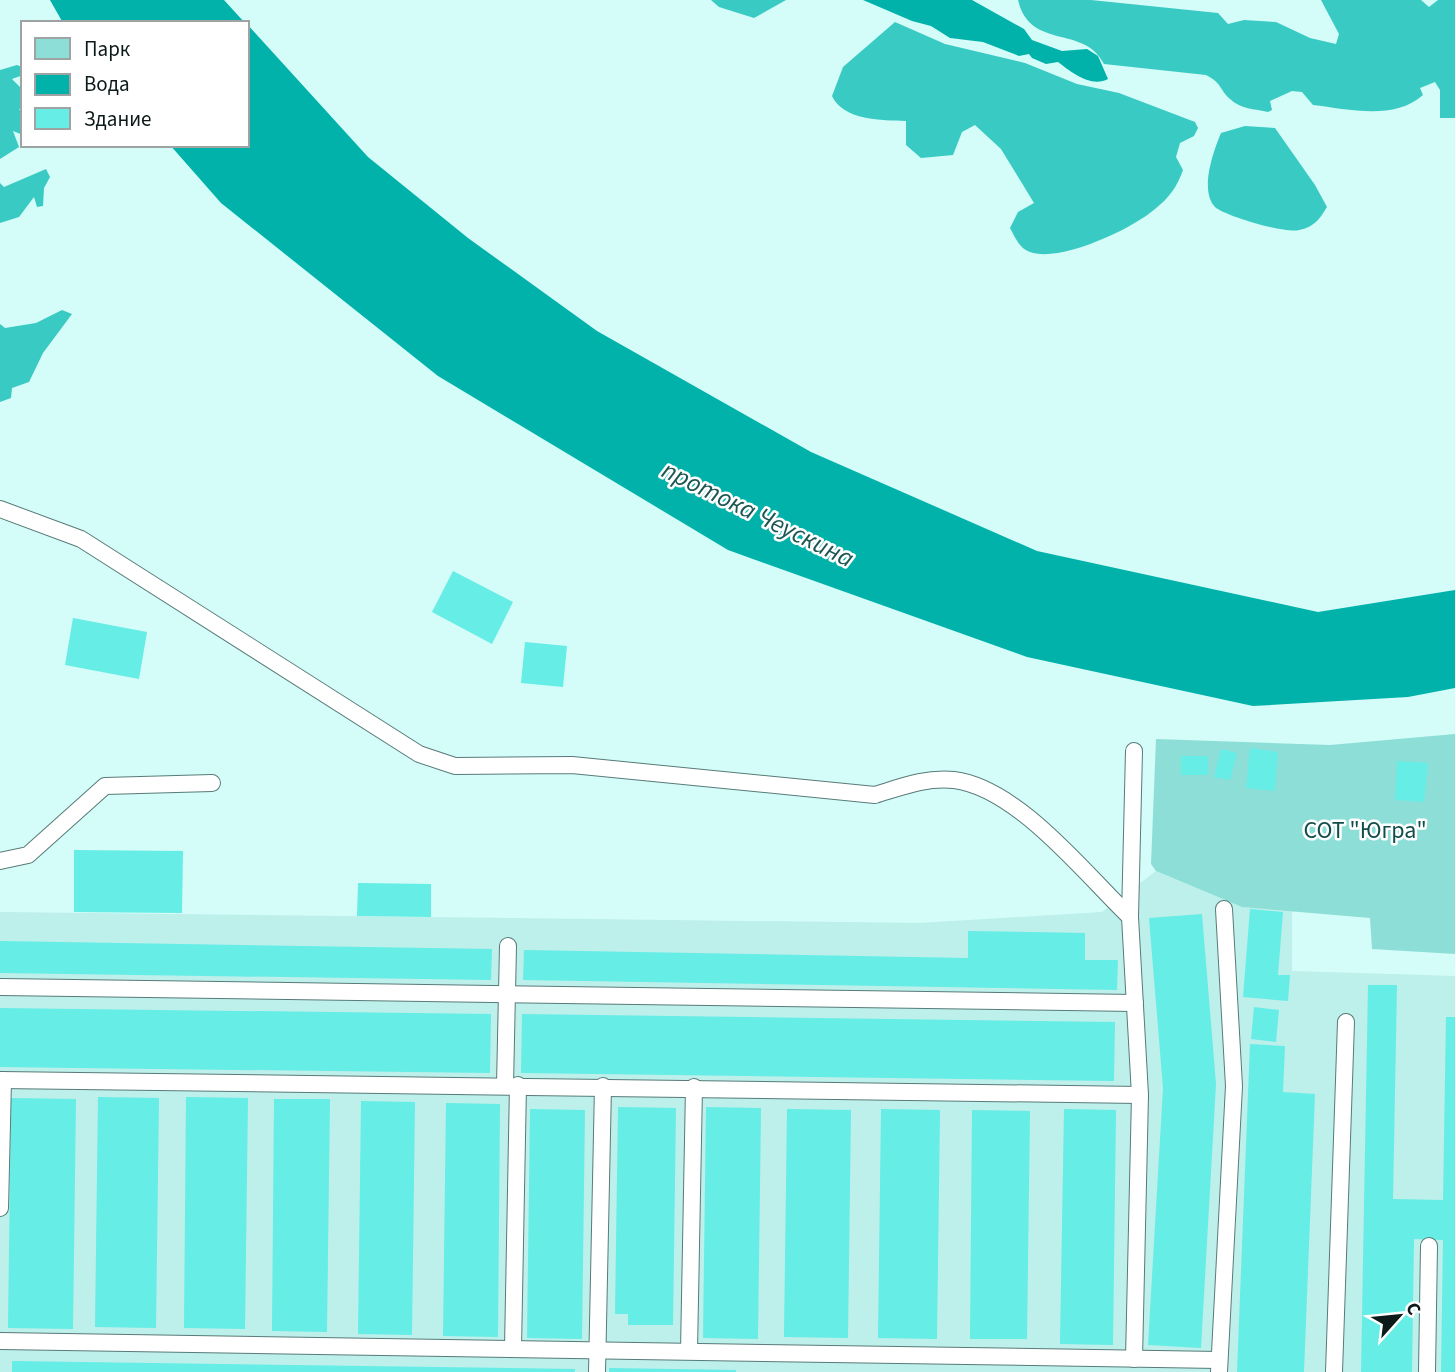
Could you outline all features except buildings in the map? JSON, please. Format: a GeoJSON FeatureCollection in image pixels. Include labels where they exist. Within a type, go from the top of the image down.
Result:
{"type":"FeatureCollection","features":[{"type":"Feature","properties":{"kind":"lane"},"geometry":{"type":"LineString","coordinates":[[0,509],[81,539],[419,754],[455,766],[572,765],[875,795],[915,782],[954,780],[991,791],[1035,825],[1129,917]]}},
{"type":"Feature","properties":{"kind":"lane"},"geometry":{"type":"LineString","coordinates":[[1134,751],[1129,917],[1140,1095],[1134,1359]]}},
{"type":"Feature","properties":{"kind":"lane"},"geometry":{"type":"LineString","coordinates":[[0,861],[28,855],[105,786],[212,783]]}},
{"type":"Feature","properties":{"kind":"lane"},"geometry":{"type":"LineString","coordinates":[[0,1340],[1134,1359],[1219,1366],[1234,1086],[1224,909]]}},
{"type":"Feature","properties":{"kind":"lane"},"geometry":{"type":"LineString","coordinates":[[508,946],[512,1085],[513,1348]]}},
{"type":"Feature","properties":{"kind":"lane"},"geometry":{"type":"LineString","coordinates":[[0,986],[1135,1003]]}},
{"type":"Feature","properties":{"kind":"lane"},"geometry":{"type":"LineString","coordinates":[[1334,1372],[1346,1022]]}},
{"type":"Feature","properties":{"kind":"lane"},"geometry":{"type":"LineString","coordinates":[[0,1208],[1,1080],[694,1087],[1140,1095]]}},
{"type":"Feature","properties":{"kind":"lane"},"geometry":{"type":"LineString","coordinates":[[597,1372],[603,1086]]}},
{"type":"Feature","properties":{"kind":"lane"},"geometry":{"type":"LineString","coordinates":[[689,1351],[694,1087]]}},
{"type":"Feature","properties":{"kind":"lane"},"geometry":{"type":"LineString","coordinates":[[1427,1372],[1429,1246]]}},
{"type":"Feature","properties":{"kind":"shaded area"},"geometry":{"type":"Polygon","coordinates":[[[711,0],[786,0],[754,18],[719,7],[711,0]]]}},
{"type":"Feature","properties":{"kind":"shaded area"},"geometry":{"type":"Polygon","coordinates":[[[1018,0],[1091,0],[1218,13],[1228,24],[1244,20],[1276,22],[1310,38],[1336,44],[1339,34],[1321,0],[1421,0],[1429,7],[1438,0],[1455,0],[1455,118],[1440,118],[1440,90],[1435,82],[1420,88],[1423,95],[1411,103],[1385,111],[1313,105],[1302,92],[1292,91],[1270,101],[1272,110],[1268,112],[1248,108],[1234,102],[1206,75],[1104,64],[1095,52],[1084,44],[1034,26],[1024,16],[1018,0]]]}},
{"type":"Feature","properties":{"kind":"shaded area"},"geometry":{"type":"Polygon","coordinates":[[[895,22],[945,44],[1025,63],[1077,84],[1119,93],[1195,122],[1198,128],[1194,136],[1180,143],[1176,157],[1183,170],[1175,187],[1164,201],[1144,217],[1095,242],[1059,253],[1043,254],[1026,250],[1010,228],[1018,212],[1034,203],[1001,149],[975,125],[962,132],[953,155],[921,158],[906,145],[906,121],[854,115],[838,104],[832,96],[843,67],[895,22]]]}},
{"type":"Feature","properties":{"kind":"shaded area"},"geometry":{"type":"Polygon","coordinates":[[[17,65],[21,67],[21,76],[12,79],[21,88],[21,134],[13,131],[19,147],[0,159],[0,70],[17,65]]]}},
{"type":"Feature","properties":{"kind":"shaded area"},"geometry":{"type":"Polygon","coordinates":[[[1245,126],[1275,128],[1315,185],[1327,207],[1312,225],[1292,231],[1269,227],[1221,211],[1210,200],[1209,170],[1221,133],[1245,126]]]}},
{"type":"Feature","properties":{"kind":"shaded area"},"geometry":{"type":"Polygon","coordinates":[[[46,169],[50,177],[44,188],[43,206],[37,207],[34,197],[19,217],[0,223],[0,183],[4,187],[46,169]]]}},
{"type":"Feature","properties":{"kind":"shaded area"},"geometry":{"type":"Polygon","coordinates":[[[62,310],[72,314],[43,353],[29,382],[12,388],[11,398],[0,402],[0,324],[5,328],[36,323],[62,310]]]}},
{"type":"Feature","properties":{"kind":"shaded area"},"geometry":{"type":"Polygon","coordinates":[[[1156,871],[1242,907],[1292,909],[1292,971],[1455,976],[1455,1372],[0,1372],[0,912],[920,923],[1102,912],[1156,871]]]}},
{"type":"Feature","properties":{"kind":"green space","name":"СОТ \"Югра\""},"geometry":{"type":"Polygon","coordinates":[[[1455,734],[1455,954],[1372,949],[1370,918],[1242,907],[1156,871],[1151,864],[1156,739],[1330,745],[1455,734]]]}},
{"type":"Feature","properties":{"kind":"water"},"geometry":{"type":"Polygon","coordinates":[[[50,0],[224,0],[243,21],[62,21],[50,0]]]}},
{"type":"Feature","properties":{"kind":"water"},"geometry":{"type":"Polygon","coordinates":[[[863,0],[972,0],[1024,29],[1032,40],[1062,51],[1087,49],[1098,56],[1108,79],[1095,82],[1075,74],[1058,62],[1046,64],[1029,54],[1019,56],[983,42],[950,38],[931,26],[912,21],[863,0]]]}},
{"type":"Feature","properties":{"kind":"water","name":"протока Чеускина"},"geometry":{"type":"Polygon","coordinates":[[[248,25],[368,157],[468,238],[597,331],[811,452],[1037,551],[1318,612],[1455,590],[1455,688],[1408,697],[1253,706],[1027,657],[728,550],[438,376],[221,203],[172,147],[248,147],[248,25]]]}}]}
